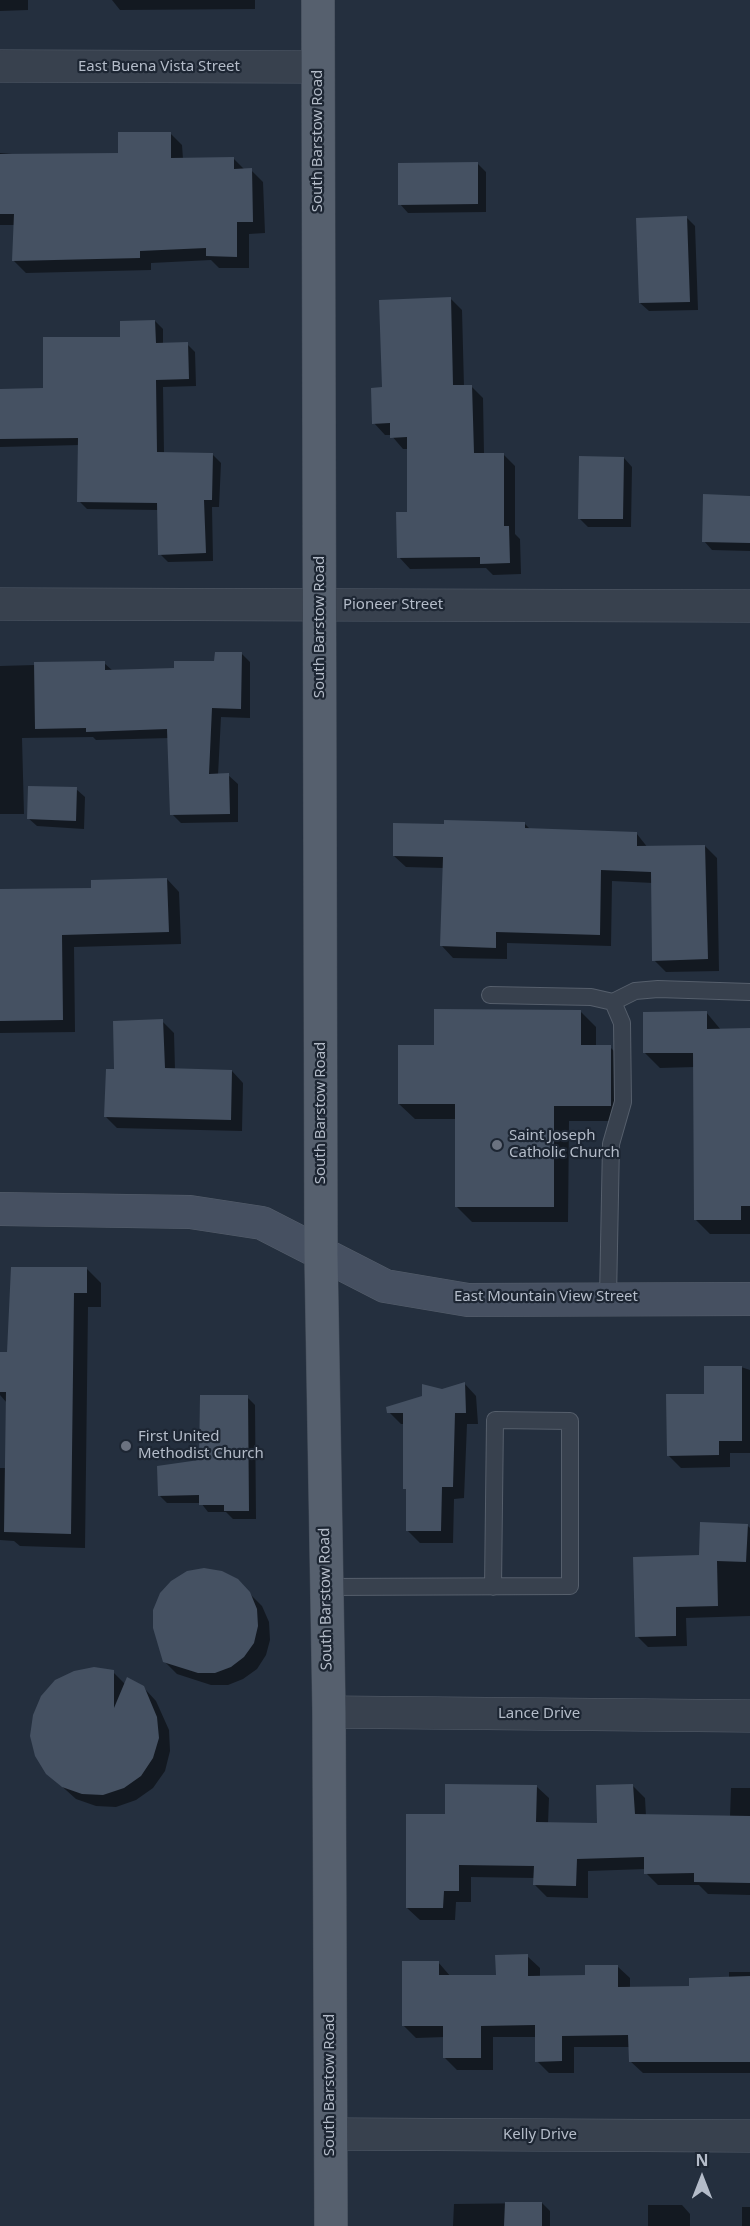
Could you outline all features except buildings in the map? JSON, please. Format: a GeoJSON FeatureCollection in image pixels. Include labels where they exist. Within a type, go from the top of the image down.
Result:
{"type":"FeatureCollection","features":[{"type":"Feature","properties":{"kind":"main road","name":"South Barstow Road"},"geometry":{"type":"LineString","coordinates":[[318,0],[321,1255],[328,1712],[331,2226]]}},
{"type":"Feature","properties":{"kind":"main road","name":"East Mountain View Street"},"geometry":{"type":"LineString","coordinates":[[0,1209],[190,1212],[262,1223],[385,1286],[468,1300],[750,1299]]}},
{"type":"Feature","properties":{"kind":"street","name":"East Buena Vista Street"},"geometry":{"type":"LineString","coordinates":[[0,66],[318,67]]}},
{"type":"Feature","properties":{"kind":"street","name":"Pioneer Street"},"geometry":{"type":"LineString","coordinates":[[0,604],[750,606]]}},
{"type":"Feature","properties":{"kind":"street","name":"Lance Drive"},"geometry":{"type":"LineString","coordinates":[[328,1712],[750,1716]]}},
{"type":"Feature","properties":{"kind":"street","name":"Kelly Drive"},"geometry":{"type":"LineString","coordinates":[[331,2134],[750,2136]]}},
{"type":"Feature","properties":{"kind":"lane"},"geometry":{"type":"LineString","coordinates":[[490,994],[591,997],[613,1002],[635,991],[658,989],[750,992]]}},
{"type":"Feature","properties":{"kind":"lane"},"geometry":{"type":"LineString","coordinates":[[608,1298],[611,1144],[623,1102],[622,1023],[613,1002]]}},
{"type":"Feature","properties":{"kind":"lane"},"geometry":{"type":"LineString","coordinates":[[325,1587],[493,1587],[570,1586],[570,1421],[495,1420],[493,1587]]}},
{"type":"Feature","properties":{"kind":"place","name":"Saint Joseph Catholic Church"},"geometry":{"type":"Point","coordinates":[497,1145]}},
{"type":"Feature","properties":{"kind":"place","name":"First United Methodist Church"},"geometry":{"type":"Point","coordinates":[126,1446]}}]}
